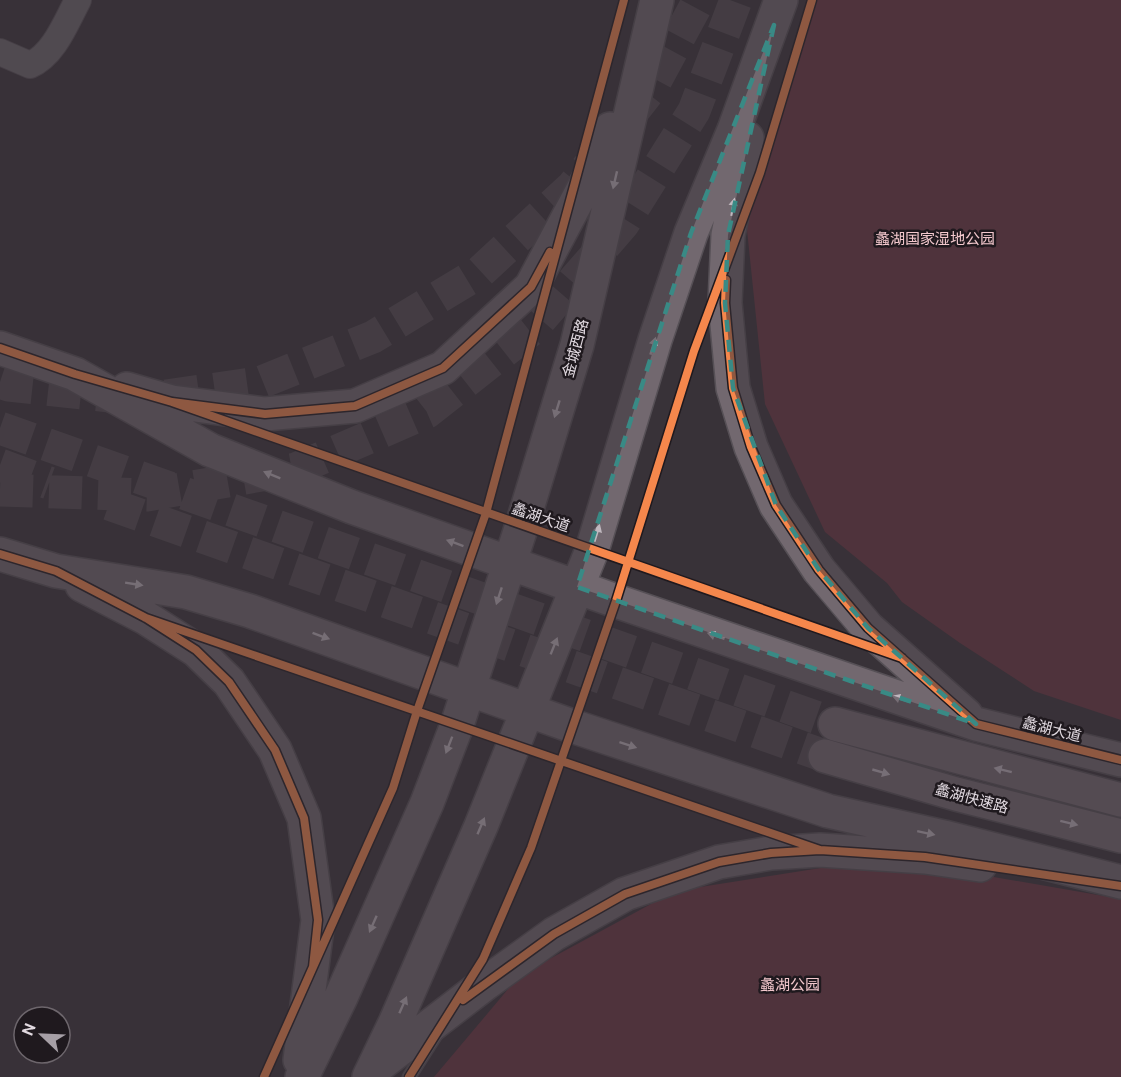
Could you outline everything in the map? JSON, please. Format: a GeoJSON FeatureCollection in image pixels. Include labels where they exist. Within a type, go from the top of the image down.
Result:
{"type":"FeatureCollection","features":[{"type":"Feature","properties":{"kind":"highway"},"geometry":{"type":"LineString","coordinates":[[835,724],[1121,800]]}},
{"type":"Feature","properties":{"kind":"highway","name":"蠡湖快速路"},"geometry":{"type":"LineString","coordinates":[[825,756],[956,794],[1121,836]]}},
{"type":"Feature","properties":{"kind":"main road"},"geometry":{"type":"LineString","coordinates":[[75,374],[172,402],[266,414],[355,406],[443,368],[531,287],[596,165],[657,0]]}},
{"type":"Feature","properties":{"kind":"main road","name":"金城西路"},"geometry":{"type":"LineString","coordinates":[[300,1077],[341,997],[427,803],[469,689],[577,345],[657,0]]}},
{"type":"Feature","properties":{"kind":"main road"},"geometry":{"type":"LineString","coordinates":[[371,1073],[481,826],[592,550],[655,340],[691,233],[734,130],[778,13]]}},
{"type":"Feature","properties":{"kind":"main road"},"geometry":{"type":"LineString","coordinates":[[778,13],[742,156],[728,235],[724,303],[733,388],[751,447],[776,505],[819,570],[868,628],[976,724]]}},
{"type":"Feature","properties":{"kind":"main road","name":"蠡湖大道"},"geometry":{"type":"LineString","coordinates":[[0,348],[75,374],[210,450],[352,507],[976,724],[1121,760]]}},
{"type":"Feature","properties":{"kind":"main road"},"geometry":{"type":"LineString","coordinates":[[0,554],[56,571],[186,592],[250,611],[528,711],[828,811],[944,837],[1121,884]]}},
{"type":"Feature","properties":{"kind":"main road"},"geometry":{"type":"LineString","coordinates":[[56,571],[146,618],[196,650],[229,681],[275,750],[304,818],[318,920],[300,1077]]}},
{"type":"Feature","properties":{"kind":"main road"},"geometry":{"type":"LineString","coordinates":[[371,1073],[453,1007],[554,934],[625,894],[719,862],[761,854],[820,850],[925,857],[1121,884]]}},
{"type":"Feature","properties":{"kind":"street"},"geometry":{"type":"LineString","coordinates":[[0,52],[30,65],[40,61],[53,44],[78,0]]}},
{"type":"Feature","properties":{"kind":"lane"},"geometry":{"type":"LineString","coordinates":[[409,1077],[453,1007]]}},
{"type":"Feature","properties":{"kind":"highlighted area"},"geometry":{"type":"Polygon","coordinates":[[[774,25],[728,235],[725,303],[733,388],[776,505],[819,570],[868,628],[976,724],[577,587],[691,233],[774,25]]]}},
{"type":"Feature","properties":{"kind":"green space","name":"蠡湖国家湿地公园"},"geometry":{"type":"Polygon","coordinates":[[[811,0],[1121,0],[1121,720],[1034,691],[902,602],[887,583],[825,532],[765,404],[746,220],[811,0]]]}},
{"type":"Feature","properties":{"kind":"green space","name":"蠡湖公园"},"geometry":{"type":"Polygon","coordinates":[[[884,858],[1121,899],[1121,1077],[434,1077],[520,975],[675,891],[884,858]]]}},
{"type":"Feature","properties":{"kind":"tunnel"},"geometry":{"type":"LineString","coordinates":[[627,119],[652,87],[699,0]]}},
{"type":"Feature","properties":{"kind":"tunnel"},"geometry":{"type":"LineString","coordinates":[[0,490],[147,495],[296,469],[427,412],[531,330],[623,224],[694,111],[736,0]]}},
{"type":"Feature","properties":{"kind":"tunnel"},"geometry":{"type":"LineString","coordinates":[[166,396],[259,383],[373,337],[480,272],[573,186],[589,166]]}},
{"type":"Feature","properties":{"kind":"tunnel"},"geometry":{"type":"LineString","coordinates":[[0,382],[9,385],[118,397]]}},
{"type":"Feature","properties":{"kind":"tunnel"},"geometry":{"type":"LineString","coordinates":[[0,428],[835,724]]}},
{"type":"Feature","properties":{"kind":"tunnel"},"geometry":{"type":"LineString","coordinates":[[0,465],[49,483]]}},
{"type":"Feature","properties":{"kind":"tunnel"},"geometry":{"type":"LineString","coordinates":[[109,504],[825,756]]}},
{"type":"Feature","properties":{"kind":"cycle path"},"geometry":{"type":"LineString","coordinates":[[313,967],[393,788],[417,711],[486,513],[624,0]]}},
{"type":"Feature","properties":{"kind":"cycle path"},"geometry":{"type":"LineString","coordinates":[[409,1077],[483,959],[531,848],[616,601],[694,351],[760,173],[812,0]]}},
{"type":"Feature","properties":{"kind":"cycle path"},"geometry":{"type":"LineString","coordinates":[[0,348],[75,374],[172,402],[265,414],[355,406],[443,368],[531,287],[550,252]]}},
{"type":"Feature","properties":{"kind":"cycle path"},"geometry":{"type":"LineString","coordinates":[[726,280],[725,303],[733,388],[751,447],[776,505],[819,570],[868,628],[976,724],[1121,760]]}},
{"type":"Feature","properties":{"kind":"cycle path"},"geometry":{"type":"LineString","coordinates":[[172,402],[902,658]]}},
{"type":"Feature","properties":{"kind":"cycle path"},"geometry":{"type":"LineString","coordinates":[[0,554],[56,571],[146,618],[196,650],[229,682],[275,750],[304,818],[318,920],[313,967],[264,1077]]}},
{"type":"Feature","properties":{"kind":"cycle path"},"geometry":{"type":"LineString","coordinates":[[146,618],[820,850]]}},
{"type":"Feature","properties":{"kind":"cycle path"},"geometry":{"type":"LineString","coordinates":[[463,1000],[554,934],[625,894],[719,862],[771,853],[820,850],[925,857],[1121,886]]}}]}
